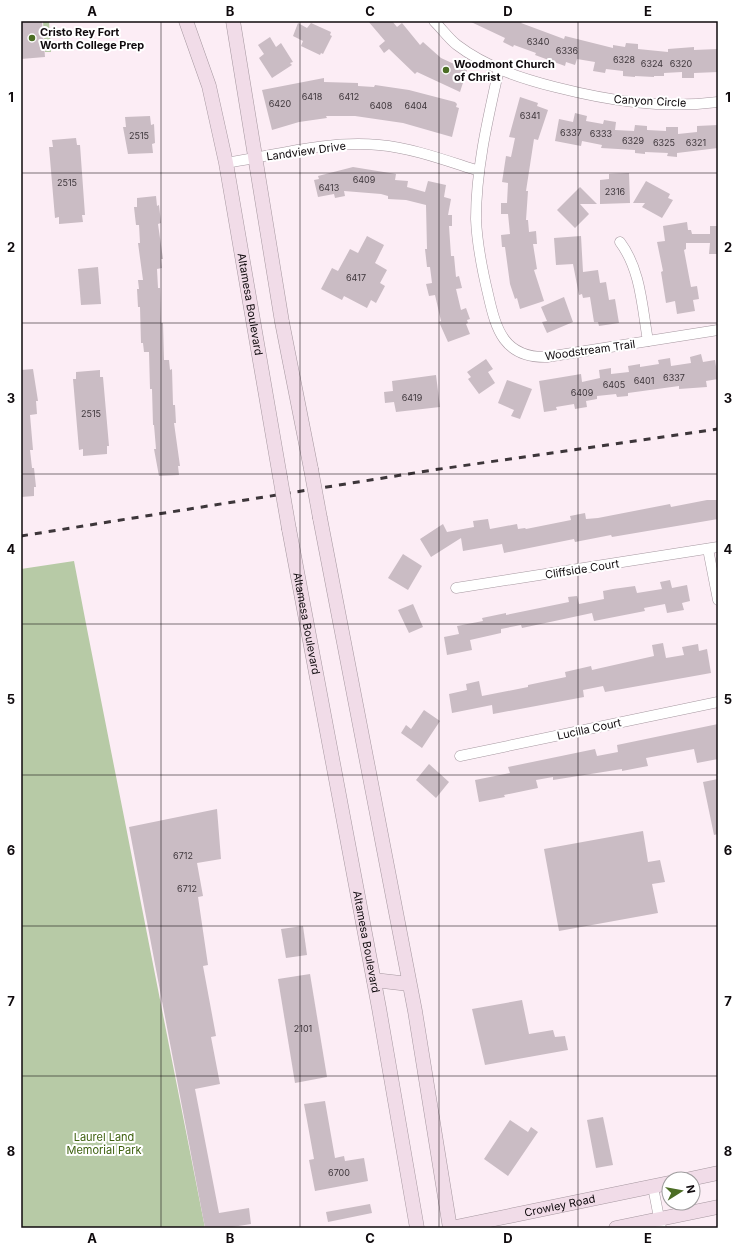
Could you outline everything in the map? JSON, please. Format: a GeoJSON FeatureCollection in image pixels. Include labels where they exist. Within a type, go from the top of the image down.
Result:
{"type":"FeatureCollection","features":[{"type":"Feature","properties":{"kind":"main road","name":"Altamesa Boulevard"},"geometry":{"type":"LineString","coordinates":[[186,21],[209,86],[226,163],[289,529],[374,980],[417,1228]]}},
{"type":"Feature","properties":{"kind":"main road"},"geometry":{"type":"LineString","coordinates":[[233,21],[282,322],[409,984],[451,1228]]}},
{"type":"Feature","properties":{"kind":"main road"},"geometry":{"type":"LineString","coordinates":[[374,980],[409,984]]}},
{"type":"Feature","properties":{"kind":"main road"},"geometry":{"type":"LineString","coordinates":[[701,1177],[718,1173]]}},
{"type":"Feature","properties":{"kind":"main road","name":"Crowley Road"},"geometry":{"type":"LineString","coordinates":[[451,1228],[661,1184]]}},
{"type":"Feature","properties":{"kind":"main road"},"geometry":{"type":"LineString","coordinates":[[616,1228],[661,1224],[718,1207]]}},
{"type":"Feature","properties":{"kind":"street","name":"Canyon Circle"},"geometry":{"type":"LineString","coordinates":[[434,21],[457,45],[499,69],[524,79],[599,98],[629,103],[658,104],[718,102]]}},
{"type":"Feature","properties":{"kind":"street","name":"Woodstream Trail"},"geometry":{"type":"LineString","coordinates":[[499,69],[479,171],[476,219],[480,258],[493,315],[510,347],[518,353],[534,357],[546,357],[718,330]]}},
{"type":"Feature","properties":{"kind":"street","name":"Landview Drive"},"geometry":{"type":"LineString","coordinates":[[226,163],[335,145],[379,145],[403,149],[479,171]]}},
{"type":"Feature","properties":{"kind":"street"},"geometry":{"type":"LineString","coordinates":[[620,242],[629,253],[636,269],[648,341]]}},
{"type":"Feature","properties":{"kind":"street"},"geometry":{"type":"LineString","coordinates":[[713,548],[718,600]]}},
{"type":"Feature","properties":{"kind":"street","name":"Cliffside Court"},"geometry":{"type":"LineString","coordinates":[[456,588],[713,548]]}},
{"type":"Feature","properties":{"kind":"street","name":"Lucilla Court"},"geometry":{"type":"LineString","coordinates":[[460,756],[718,702]]}},
{"type":"Feature","properties":{"kind":"street"},"geometry":{"type":"LineString","coordinates":[[653,1186],[661,1224]]}},
{"type":"Feature","properties":{"kind":"green space"},"geometry":{"type":"Polygon","coordinates":[[[43,21],[49,21],[51,52],[45,52],[43,21]]]}},
{"type":"Feature","properties":{"kind":"green space","name":"Laurel Land Memorial Park"},"geometry":{"type":"Polygon","coordinates":[[[74,561],[205,1228],[21,1228],[21,569],[74,561]]]}},
{"type":"Feature","properties":{"kind":"building","name":"Cristo Rey Fort Worth College Prep"},"geometry":{"type":"Polygon","coordinates":[[[21,21],[42,21],[45,57],[21,59],[21,21]]]}},
{"type":"Feature","properties":{"kind":"building"},"geometry":{"type":"Polygon","coordinates":[[[368,21],[392,21],[397,27],[402,23],[420,45],[423,42],[441,58],[467,70],[460,92],[417,72],[415,74],[389,49],[384,53],[379,46],[385,41],[368,21]]]}},
{"type":"Feature","properties":{"kind":"building"},"geometry":{"type":"Polygon","coordinates":[[[469,21],[523,21],[521,23],[564,39],[565,36],[613,48],[613,45],[625,47],[626,43],[638,44],[638,49],[668,52],[668,49],[694,47],[694,50],[718,49],[718,72],[694,73],[694,78],[682,78],[682,72],[664,73],[664,76],[635,77],[623,76],[623,71],[606,69],[605,73],[593,71],[595,62],[577,59],[575,65],[566,62],[565,66],[535,55],[536,53],[514,45],[513,47],[503,42],[505,38],[469,21]]]}},
{"type":"Feature","properties":{"kind":"building"},"geometry":{"type":"Polygon","coordinates":[[[298,23],[307,28],[311,23],[331,32],[330,35],[332,36],[323,54],[321,53],[320,55],[301,46],[303,41],[293,36],[298,23]]]}},
{"type":"Feature","properties":{"kind":"building"},"geometry":{"type":"Polygon","coordinates":[[[270,37],[276,47],[281,43],[293,62],[290,63],[292,65],[272,78],[259,58],[264,54],[258,45],[270,37]]]}},
{"type":"Feature","properties":{"kind":"building"},"geometry":{"type":"Polygon","coordinates":[[[324,78],[324,82],[358,83],[358,86],[374,87],[375,85],[409,90],[455,102],[457,104],[456,107],[459,108],[452,137],[403,123],[355,116],[326,116],[327,118],[299,122],[272,130],[262,90],[324,78]]]}},
{"type":"Feature","properties":{"kind":"building"},"geometry":{"type":"Polygon","coordinates":[[[520,97],[538,103],[537,106],[548,110],[538,140],[534,139],[526,191],[528,191],[526,220],[528,220],[529,232],[536,231],[537,244],[533,244],[537,269],[534,270],[544,301],[520,309],[517,298],[515,299],[510,284],[505,247],[502,247],[501,235],[510,234],[508,214],[501,214],[501,203],[507,203],[508,183],[502,182],[506,156],[511,157],[515,138],[509,137],[520,97]]]}},
{"type":"Feature","properties":{"kind":"building"},"geometry":{"type":"Polygon","coordinates":[[[575,113],[587,116],[586,121],[603,124],[604,120],[616,122],[615,130],[634,131],[635,125],[647,126],[647,130],[666,131],[666,127],[678,127],[678,134],[697,132],[697,126],[718,125],[718,148],[677,153],[677,157],[667,156],[668,153],[645,152],[645,154],[635,153],[635,150],[601,148],[602,145],[582,141],[581,146],[555,141],[559,119],[573,122],[575,113]]]}},
{"type":"Feature","properties":{"kind":"building"},"geometry":{"type":"Polygon","coordinates":[[[150,116],[151,125],[154,124],[155,143],[152,144],[153,153],[128,154],[123,127],[126,127],[125,117],[150,116]]]}},
{"type":"Feature","properties":{"kind":"building"},"geometry":{"type":"Polygon","coordinates":[[[76,138],[77,145],[80,145],[85,215],[82,215],[83,222],[59,224],[59,217],[55,218],[49,147],[53,147],[52,140],[76,138]]]}},
{"type":"Feature","properties":{"kind":"building"},"geometry":{"type":"Polygon","coordinates":[[[353,167],[396,174],[395,180],[408,181],[407,187],[425,192],[428,181],[446,185],[444,197],[451,199],[448,215],[452,215],[452,226],[449,226],[451,256],[454,256],[456,277],[459,276],[462,288],[456,289],[461,310],[466,308],[470,319],[467,320],[468,323],[466,324],[470,334],[448,342],[439,322],[441,321],[435,295],[429,296],[426,284],[432,283],[430,267],[427,267],[425,249],[427,249],[426,205],[406,200],[388,199],[388,196],[381,194],[344,191],[345,196],[335,198],[334,194],[318,197],[314,180],[319,179],[318,176],[353,167]]]}},
{"type":"Feature","properties":{"kind":"building"},"geometry":{"type":"Polygon","coordinates":[[[629,173],[630,203],[600,204],[600,180],[609,179],[609,174],[629,173]]]}},
{"type":"Feature","properties":{"kind":"building"},"geometry":{"type":"Polygon","coordinates":[[[646,181],[670,194],[668,198],[673,200],[662,218],[642,207],[645,203],[633,203],[646,181]]]}},
{"type":"Feature","properties":{"kind":"building"},"geometry":{"type":"Polygon","coordinates":[[[580,187],[597,204],[580,204],[589,214],[575,228],[557,210],[580,187]]]}},
{"type":"Feature","properties":{"kind":"building"},"geometry":{"type":"Polygon","coordinates":[[[156,196],[157,206],[159,205],[161,223],[158,224],[163,259],[161,259],[162,268],[157,269],[158,288],[160,288],[161,323],[163,323],[164,360],[169,360],[170,370],[172,369],[173,405],[175,405],[176,423],[174,423],[180,466],[178,466],[179,475],[159,476],[154,449],[156,449],[153,425],[152,389],[150,389],[149,352],[144,352],[143,343],[141,343],[140,307],[138,307],[137,289],[139,289],[138,280],[143,280],[138,243],[140,243],[139,225],[136,225],[134,207],[137,207],[137,198],[156,196]]]}},
{"type":"Feature","properties":{"kind":"building"},"geometry":{"type":"Polygon","coordinates":[[[687,222],[688,230],[691,230],[692,234],[710,234],[710,226],[718,226],[718,254],[709,254],[710,243],[686,243],[686,249],[684,250],[691,287],[697,286],[699,299],[693,300],[695,311],[677,314],[675,301],[666,303],[661,272],[663,271],[657,242],[665,241],[663,226],[687,222]]]}},
{"type":"Feature","properties":{"kind":"building"},"geometry":{"type":"Polygon","coordinates":[[[367,236],[384,245],[375,263],[387,270],[380,283],[385,286],[376,303],[371,300],[367,308],[344,296],[342,300],[321,289],[332,268],[338,271],[350,249],[358,253],[367,236]]]}},
{"type":"Feature","properties":{"kind":"building"},"geometry":{"type":"Polygon","coordinates":[[[581,236],[583,272],[598,270],[600,283],[606,282],[609,300],[615,299],[619,323],[599,326],[598,322],[594,322],[590,297],[583,298],[582,294],[579,295],[573,264],[556,265],[554,238],[581,236]]]}},
{"type":"Feature","properties":{"kind":"building"},"geometry":{"type":"Polygon","coordinates":[[[98,267],[101,304],[81,305],[78,269],[98,267]]]}},
{"type":"Feature","properties":{"kind":"building"},"geometry":{"type":"Polygon","coordinates":[[[564,297],[573,322],[547,333],[542,322],[547,321],[541,307],[564,297]]]}},
{"type":"Feature","properties":{"kind":"building"},"geometry":{"type":"Polygon","coordinates":[[[701,354],[703,362],[715,360],[718,379],[706,381],[707,387],[679,389],[679,386],[628,393],[628,396],[617,397],[616,394],[597,396],[597,399],[586,401],[587,407],[575,409],[574,404],[556,407],[557,410],[544,412],[539,381],[581,374],[582,382],[600,378],[599,370],[611,368],[611,374],[629,372],[628,366],[640,364],[640,367],[659,364],[658,360],[670,358],[671,366],[691,363],[690,357],[701,354]]]}},
{"type":"Feature","properties":{"kind":"building"},"geometry":{"type":"Polygon","coordinates":[[[486,359],[493,369],[488,372],[495,383],[479,394],[468,379],[471,377],[467,372],[486,359]]]}},
{"type":"Feature","properties":{"kind":"building"},"geometry":{"type":"Polygon","coordinates":[[[33,369],[38,401],[36,401],[37,414],[30,415],[33,450],[30,450],[36,487],[34,487],[34,496],[21,497],[21,370],[33,369]]]}},
{"type":"Feature","properties":{"kind":"building"},"geometry":{"type":"Polygon","coordinates":[[[100,370],[100,377],[103,377],[109,446],[107,446],[107,454],[83,456],[83,449],[79,450],[73,379],[76,379],[76,372],[100,370]]]}},
{"type":"Feature","properties":{"kind":"building"},"geometry":{"type":"Polygon","coordinates":[[[436,375],[440,407],[396,412],[394,402],[385,403],[384,392],[393,391],[392,381],[436,375]]]}},
{"type":"Feature","properties":{"kind":"building"},"geometry":{"type":"Polygon","coordinates":[[[507,380],[532,389],[520,419],[511,416],[514,410],[498,403],[507,380]]]}},
{"type":"Feature","properties":{"kind":"building"},"geometry":{"type":"Polygon","coordinates":[[[707,500],[718,500],[718,519],[612,537],[611,535],[575,542],[574,539],[504,553],[502,544],[463,551],[461,538],[431,557],[420,539],[443,524],[447,532],[474,527],[473,521],[488,519],[490,529],[517,524],[518,529],[526,529],[571,520],[570,516],[585,513],[586,519],[598,518],[670,504],[671,507],[707,500]]]}},
{"type":"Feature","properties":{"kind":"building"},"geometry":{"type":"Polygon","coordinates":[[[403,554],[422,566],[408,590],[388,578],[403,554]]]}},
{"type":"Feature","properties":{"kind":"building"},"geometry":{"type":"Polygon","coordinates":[[[670,580],[672,588],[687,585],[690,601],[682,603],[684,610],[667,613],[665,604],[644,608],[645,611],[594,621],[592,613],[522,628],[521,625],[501,629],[501,633],[470,640],[472,650],[447,655],[444,637],[459,634],[457,626],[483,621],[482,618],[506,613],[506,615],[569,602],[568,597],[577,596],[579,604],[604,599],[603,591],[613,589],[635,586],[637,593],[662,589],[660,582],[670,580]]]}},
{"type":"Feature","properties":{"kind":"building"},"geometry":{"type":"Polygon","coordinates":[[[413,604],[423,627],[409,633],[398,610],[413,604]]]}},
{"type":"Feature","properties":{"kind":"building"},"geometry":{"type":"Polygon","coordinates":[[[663,643],[666,658],[684,655],[682,647],[698,644],[699,651],[707,649],[711,673],[605,692],[603,686],[583,690],[584,697],[493,714],[492,705],[452,713],[449,694],[467,690],[466,684],[479,681],[482,696],[528,687],[528,685],[566,677],[565,672],[591,666],[592,670],[654,656],[652,645],[663,643]]]}},
{"type":"Feature","properties":{"kind":"building"},"geometry":{"type":"Polygon","coordinates":[[[424,710],[440,721],[422,748],[401,733],[406,725],[411,729],[424,710]]]}},
{"type":"Feature","properties":{"kind":"building"},"geometry":{"type":"Polygon","coordinates":[[[718,724],[718,759],[697,763],[694,749],[646,758],[648,766],[553,780],[553,777],[536,780],[538,788],[479,802],[475,780],[510,773],[508,767],[595,749],[597,756],[618,752],[617,745],[718,724]]]}},
{"type":"Feature","properties":{"kind":"building"},"geometry":{"type":"Polygon","coordinates":[[[429,764],[449,782],[436,798],[416,780],[429,764]]]}},
{"type":"Feature","properties":{"kind":"building"},"geometry":{"type":"Polygon","coordinates":[[[718,779],[718,834],[714,835],[703,782],[718,779]]]}},
{"type":"Feature","properties":{"kind":"building"},"geometry":{"type":"Polygon","coordinates":[[[217,809],[221,859],[197,863],[203,896],[198,897],[208,965],[203,966],[216,1036],[211,1037],[220,1084],[195,1089],[219,1213],[249,1208],[251,1224],[226,1228],[205,1228],[129,827],[217,809]]]}},
{"type":"Feature","properties":{"kind":"building"},"geometry":{"type":"Polygon","coordinates":[[[643,831],[648,862],[660,860],[665,882],[652,884],[658,913],[559,931],[544,849],[643,831]]]}},
{"type":"Feature","properties":{"kind":"building"},"geometry":{"type":"Polygon","coordinates":[[[303,926],[307,955],[286,958],[281,929],[303,926]]]}},
{"type":"Feature","properties":{"kind":"building"},"geometry":{"type":"Polygon","coordinates":[[[310,974],[327,1077],[295,1083],[278,979],[310,974]]]}},
{"type":"Feature","properties":{"kind":"building"},"geometry":{"type":"Polygon","coordinates":[[[522,1000],[529,1034],[553,1030],[555,1037],[565,1036],[568,1050],[485,1065],[472,1009],[522,1000]]]}},
{"type":"Feature","properties":{"kind":"building"},"geometry":{"type":"Polygon","coordinates":[[[325,1101],[335,1158],[344,1156],[345,1161],[364,1158],[368,1181],[315,1191],[309,1160],[314,1159],[304,1104],[325,1101]]]}},
{"type":"Feature","properties":{"kind":"building"},"geometry":{"type":"Polygon","coordinates":[[[603,1117],[613,1165],[596,1168],[587,1120],[603,1117]]]}},
{"type":"Feature","properties":{"kind":"building"},"geometry":{"type":"Polygon","coordinates":[[[510,1120],[528,1132],[531,1127],[538,1132],[508,1176],[484,1159],[510,1120]]]}},
{"type":"Feature","properties":{"kind":"building"},"geometry":{"type":"Polygon","coordinates":[[[370,1204],[372,1213],[328,1222],[326,1212],[370,1204]]]}},
{"type":"Feature","properties":{"kind":"railway"},"geometry":{"type":"LineString","coordinates":[[21,536],[433,470],[718,429]]}},
{"type":"Feature","properties":{"kind":"place","name":"Cristo Rey Fort Worth College Prep"},"geometry":{"type":"Point","coordinates":[32,38]}},
{"type":"Feature","properties":{"kind":"place","name":"Woodmont Church of Christ"},"geometry":{"type":"Point","coordinates":[446,70]}}]}
